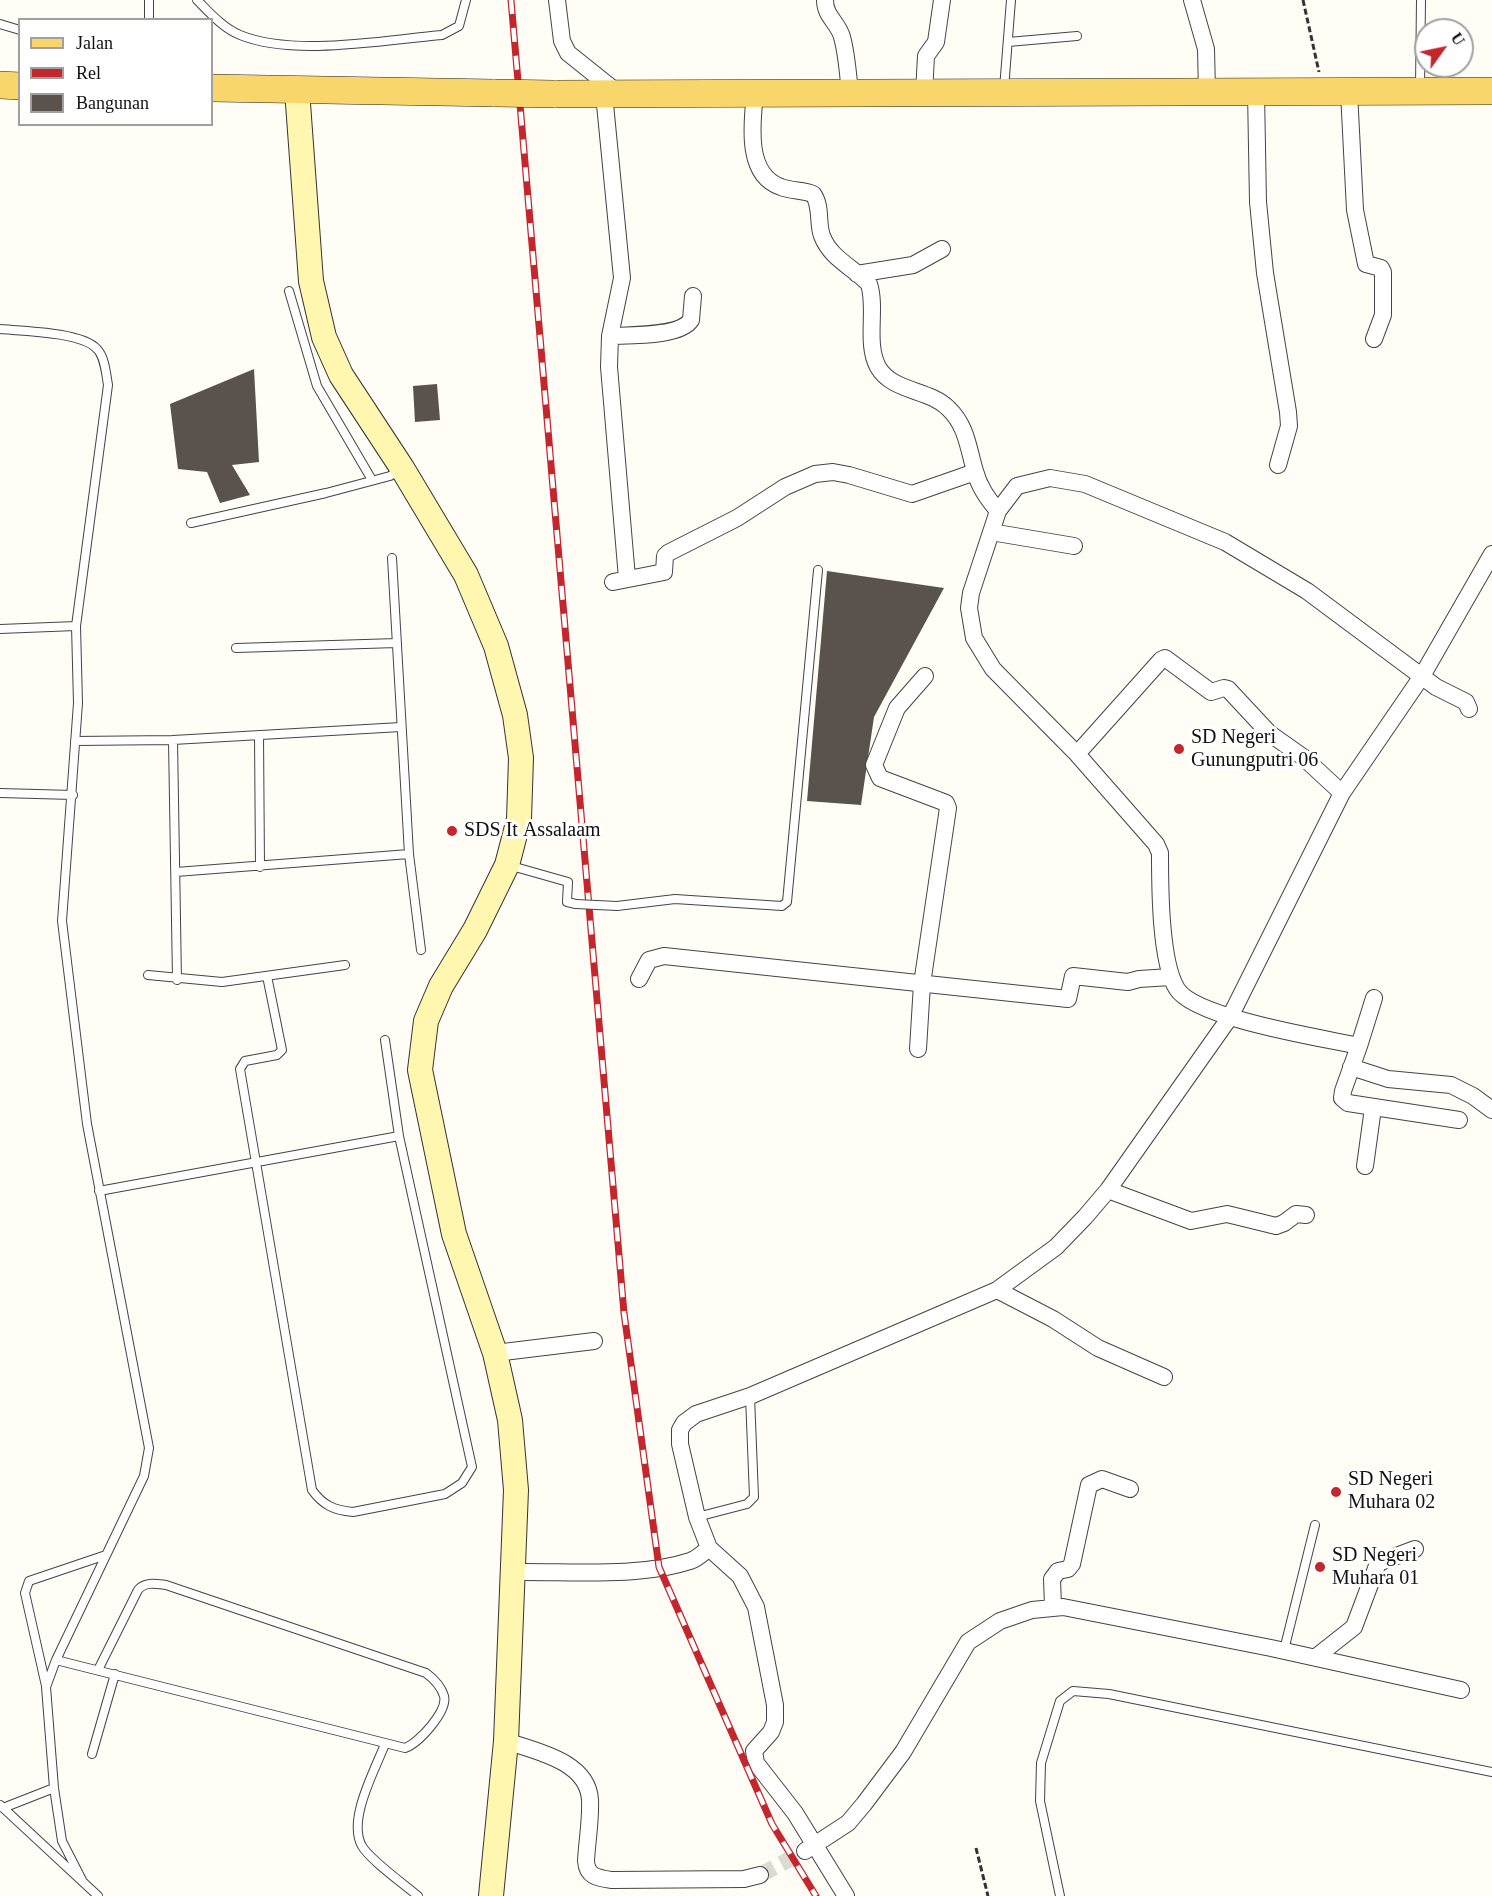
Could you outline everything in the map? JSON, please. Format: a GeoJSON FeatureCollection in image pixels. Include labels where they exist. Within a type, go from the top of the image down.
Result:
{"type":"FeatureCollection","features":[{"type":"Feature","properties":{"kind":"main road"},"geometry":{"type":"LineString","coordinates":[[0,86],[18,86]]}},
{"type":"Feature","properties":{"kind":"main road"},"geometry":{"type":"LineString","coordinates":[[213,88],[554,94],[1492,91]]}},
{"type":"Feature","properties":{"kind":"street"},"geometry":{"type":"LineString","coordinates":[[557,0],[562,41],[568,53],[612,94],[622,278],[610,336],[609,367],[620,580],[664,572],[668,553],[736,518],[785,487],[815,474],[833,472],[849,475],[912,494],[975,472]]}},
{"type":"Feature","properties":{"kind":"street"},"geometry":{"type":"LineString","coordinates":[[825,0],[830,19],[838,26],[842,35],[850,93]]}},
{"type":"Feature","properties":{"kind":"street"},"geometry":{"type":"LineString","coordinates":[[924,93],[926,56],[936,42],[942,0]]}},
{"type":"Feature","properties":{"kind":"street"},"geometry":{"type":"LineString","coordinates":[[1192,0],[1206,49],[1207,91]]}},
{"type":"Feature","properties":{"kind":"street"},"geometry":{"type":"LineString","coordinates":[[297,90],[306,283],[324,338],[332,359],[402,468],[466,575],[492,635],[510,691],[521,758],[522,786],[519,819],[507,865],[475,930],[441,986],[426,1021],[420,1070],[454,1234],[495,1353],[510,1420],[516,1490],[513,1572],[506,1741],[491,1896]]}},
{"type":"Feature","properties":{"kind":"street"},"geometry":{"type":"LineString","coordinates":[[1256,92],[1258,202],[1265,273],[1288,412],[1288,426],[1278,465]]}},
{"type":"Feature","properties":{"kind":"street"},"geometry":{"type":"LineString","coordinates":[[1336,92],[1366,264],[1368,267],[1381,268],[1383,272],[1383,315],[1374,339]]}},
{"type":"Feature","properties":{"kind":"street"},"geometry":{"type":"LineString","coordinates":[[755,93],[753,132],[759,167],[765,177],[780,187],[813,194],[817,201],[820,230],[828,247],[834,256],[857,274],[870,288],[873,344],[878,367],[892,381],[941,402],[949,409],[963,428],[975,472],[984,494],[998,511]]}},
{"type":"Feature","properties":{"kind":"street"},"geometry":{"type":"LineString","coordinates":[[857,274],[913,265],[942,249]]}},
{"type":"Feature","properties":{"kind":"street"},"geometry":{"type":"LineString","coordinates":[[610,336],[647,334],[682,328],[691,320],[693,296]]}},
{"type":"Feature","properties":{"kind":"street"},"geometry":{"type":"LineString","coordinates":[[1359,1046],[1230,1017],[1184,998],[1171,977],[1162,916],[1160,853],[1156,844],[1077,754],[993,669],[974,638],[970,626],[970,601],[998,511],[1017,486],[1032,480],[1050,478],[1085,484],[1225,542],[1253,556],[1307,591],[1436,687],[1466,702],[1469,709]]}},
{"type":"Feature","properties":{"kind":"street"},"geometry":{"type":"LineString","coordinates":[[992,532],[1074,546]]}},
{"type":"Feature","properties":{"kind":"street"},"geometry":{"type":"LineString","coordinates":[[846,1896],[809,1848],[795,1813],[754,1759],[755,1748],[771,1732],[775,1722],[775,1705],[756,1607],[740,1576],[709,1548],[697,1517],[680,1444],[680,1430],[688,1418],[696,1414],[750,1396],[997,1290],[1056,1247],[1108,1190],[1230,1017],[1341,793],[1422,676],[1492,554]]}},
{"type":"Feature","properties":{"kind":"street"},"geometry":{"type":"LineString","coordinates":[[1077,754],[1165,658],[1209,691],[1228,690],[1269,733],[1303,757],[1341,793]]}},
{"type":"Feature","properties":{"kind":"street"},"geometry":{"type":"LineString","coordinates":[[918,1049],[922,984],[948,808],[946,803],[880,778],[874,765],[899,704],[925,676]]}},
{"type":"Feature","properties":{"kind":"street"},"geometry":{"type":"LineString","coordinates":[[639,979],[649,960],[664,956],[1068,999],[1073,976],[1128,982],[1171,977]]}},
{"type":"Feature","properties":{"kind":"street"},"geometry":{"type":"LineString","coordinates":[[1374,998],[1342,1098],[1348,1103],[1373,1108],[1459,1120]]}},
{"type":"Feature","properties":{"kind":"street"},"geometry":{"type":"LineString","coordinates":[[1351,1067],[1388,1079],[1451,1085],[1473,1096],[1492,1110]]}},
{"type":"Feature","properties":{"kind":"street"},"geometry":{"type":"LineString","coordinates":[[1365,1166],[1373,1108]]}},
{"type":"Feature","properties":{"kind":"street"},"geometry":{"type":"LineString","coordinates":[[1108,1190],[1191,1221],[1227,1214],[1276,1226],[1296,1214],[1306,1215]]}},
{"type":"Feature","properties":{"kind":"street"},"geometry":{"type":"LineString","coordinates":[[997,1290],[1053,1319],[1098,1348],[1164,1377]]}},
{"type":"Feature","properties":{"kind":"street"},"geometry":{"type":"LineString","coordinates":[[495,1353],[594,1341]]}},
{"type":"Feature","properties":{"kind":"street"},"geometry":{"type":"LineString","coordinates":[[1053,1606],[1052,1579],[1058,1571],[1068,1569],[1072,1564],[1089,1485],[1102,1479],[1130,1488]]}},
{"type":"Feature","properties":{"kind":"street"},"geometry":{"type":"LineString","coordinates":[[513,1572],[659,1568],[691,1561],[709,1548]]}},
{"type":"Feature","properties":{"kind":"street"},"geometry":{"type":"LineString","coordinates":[[1316,1657],[1354,1627],[1378,1563],[1415,1549]]}},
{"type":"Feature","properties":{"kind":"street"},"geometry":{"type":"LineString","coordinates":[[809,1848],[848,1823],[864,1804],[903,1752],[968,1642],[1000,1621],[1053,1606],[1284,1650],[1461,1690]]}},
{"type":"Feature","properties":{"kind":"street"},"geometry":{"type":"LineString","coordinates":[[506,1741],[558,1759],[570,1767],[587,1786],[590,1798],[586,1868],[591,1875],[612,1880],[744,1879],[760,1875]]}},
{"type":"Feature","properties":{"kind":"lane"},"geometry":{"type":"LineString","coordinates":[[149,0],[149,18]]}},
{"type":"Feature","properties":{"kind":"lane"},"geometry":{"type":"LineString","coordinates":[[197,0],[239,35],[268,43],[326,45],[442,36],[459,26],[466,0]]}},
{"type":"Feature","properties":{"kind":"lane"},"geometry":{"type":"LineString","coordinates":[[1003,93],[1011,0]]}},
{"type":"Feature","properties":{"kind":"lane"},"geometry":{"type":"LineString","coordinates":[[1419,91],[1421,0]]}},
{"type":"Feature","properties":{"kind":"lane"},"geometry":{"type":"LineString","coordinates":[[0,24],[18,29]]}},
{"type":"Feature","properties":{"kind":"lane"},"geometry":{"type":"LineString","coordinates":[[1008,42],[1077,36]]}},
{"type":"Feature","properties":{"kind":"lane"},"geometry":{"type":"LineString","coordinates":[[289,291],[317,386],[372,480]]}},
{"type":"Feature","properties":{"kind":"lane"},"geometry":{"type":"LineString","coordinates":[[0,329],[81,340],[92,344],[99,351],[108,385],[76,626],[78,703],[62,921],[87,1124],[149,1448],[144,1476],[56,1660],[46,1687]]}},
{"type":"Feature","properties":{"kind":"lane"},"geometry":{"type":"LineString","coordinates":[[191,523],[286,503],[390,476],[402,468]]}},
{"type":"Feature","properties":{"kind":"lane"},"geometry":{"type":"LineString","coordinates":[[392,558],[409,854],[421,950]]}},
{"type":"Feature","properties":{"kind":"lane"},"geometry":{"type":"LineString","coordinates":[[507,865],[568,882],[567,902],[576,904],[617,906],[675,899],[782,906],[787,902],[818,570]]}},
{"type":"Feature","properties":{"kind":"lane"},"geometry":{"type":"LineString","coordinates":[[0,629],[76,626]]}},
{"type":"Feature","properties":{"kind":"lane"},"geometry":{"type":"LineString","coordinates":[[236,648],[397,643]]}},
{"type":"Feature","properties":{"kind":"lane"},"geometry":{"type":"LineString","coordinates":[[75,741],[173,740],[401,727]]}},
{"type":"Feature","properties":{"kind":"lane"},"geometry":{"type":"LineString","coordinates":[[259,735],[260,867]]}},
{"type":"Feature","properties":{"kind":"lane"},"geometry":{"type":"LineString","coordinates":[[173,740],[177,980]]}},
{"type":"Feature","properties":{"kind":"lane"},"geometry":{"type":"LineString","coordinates":[[0,794],[73,795]]}},
{"type":"Feature","properties":{"kind":"lane"},"geometry":{"type":"LineString","coordinates":[[176,872],[409,854]]}},
{"type":"Feature","properties":{"kind":"lane"},"geometry":{"type":"LineString","coordinates":[[148,975],[177,980],[222,982],[345,965]]}},
{"type":"Feature","properties":{"kind":"lane"},"geometry":{"type":"LineString","coordinates":[[267,976],[282,1050],[277,1055],[248,1059],[242,1063],[240,1069],[312,1490],[326,1506],[338,1511],[352,1512],[445,1494],[462,1483],[472,1467],[399,1136],[385,1040]]}},
{"type":"Feature","properties":{"kind":"lane"},"geometry":{"type":"LineString","coordinates":[[99,1191],[257,1164],[399,1136]]}},
{"type":"Feature","properties":{"kind":"lane"},"geometry":{"type":"LineString","coordinates":[[697,1517],[747,1504],[754,1497],[750,1396]]}},
{"type":"Feature","properties":{"kind":"lane"},"geometry":{"type":"LineString","coordinates":[[1284,1650],[1315,1525]]}},
{"type":"Feature","properties":{"kind":"lane"},"geometry":{"type":"LineString","coordinates":[[82,1880],[62,1841],[54,1788],[46,1687],[25,1593],[29,1581],[106,1555]]}},
{"type":"Feature","properties":{"kind":"lane"},"geometry":{"type":"LineString","coordinates":[[56,1660],[405,1748],[416,1743],[444,1705],[444,1696],[439,1687],[426,1673],[166,1585],[141,1587],[98,1670]]}},
{"type":"Feature","properties":{"kind":"lane"},"geometry":{"type":"LineString","coordinates":[[92,1754],[115,1674]]}},
{"type":"Feature","properties":{"kind":"lane"},"geometry":{"type":"LineString","coordinates":[[1060,1896],[1040,1801],[1041,1762],[1060,1701],[1073,1691],[1109,1694],[1492,1772]]}},
{"type":"Feature","properties":{"kind":"lane"},"geometry":{"type":"LineString","coordinates":[[385,1744],[357,1817],[357,1833],[362,1848],[417,1896]]}},
{"type":"Feature","properties":{"kind":"lane"},"geometry":{"type":"LineString","coordinates":[[54,1788],[2,1807],[98,1896]]}},
{"type":"Feature","properties":{"kind":"path"},"geometry":{"type":"LineString","coordinates":[[1304,0],[1336,92]]}},
{"type":"Feature","properties":{"kind":"path"},"geometry":{"type":"LineString","coordinates":[[976,1848],[988,1896]]}},
{"type":"Feature","properties":{"kind":"building"},"geometry":{"type":"Polygon","coordinates":[[[254,369],[259,462],[232,465],[250,495],[220,503],[207,472],[178,469],[170,404],[254,369]]]}},
{"type":"Feature","properties":{"kind":"building"},"geometry":{"type":"Polygon","coordinates":[[[437,384],[440,420],[415,422],[413,386],[437,384]]]}},
{"type":"Feature","properties":{"kind":"building"},"geometry":{"type":"Polygon","coordinates":[[[827,571],[944,588],[874,717],[861,805],[807,801],[827,571]]]}},
{"type":"Feature","properties":{"kind":"tunnel"},"geometry":{"type":"LineString","coordinates":[[760,1875],[805,1851]]}},
{"type":"Feature","properties":{"kind":"railway"},"geometry":{"type":"LineString","coordinates":[[511,0],[624,1313],[659,1567],[772,1824],[816,1896]]}},
{"type":"Feature","properties":{"kind":"place","name":"SD Negeri Gunungputri 06"},"geometry":{"type":"Point","coordinates":[1179,749]}},
{"type":"Feature","properties":{"kind":"place","name":"SDS It Assalaam"},"geometry":{"type":"Point","coordinates":[452,831]}},
{"type":"Feature","properties":{"kind":"place","name":"SD Negeri Muhara 02"},"geometry":{"type":"Point","coordinates":[1336,1492]}},
{"type":"Feature","properties":{"kind":"place","name":"SD Negeri Muhara 01"},"geometry":{"type":"Point","coordinates":[1320,1567]}}]}
